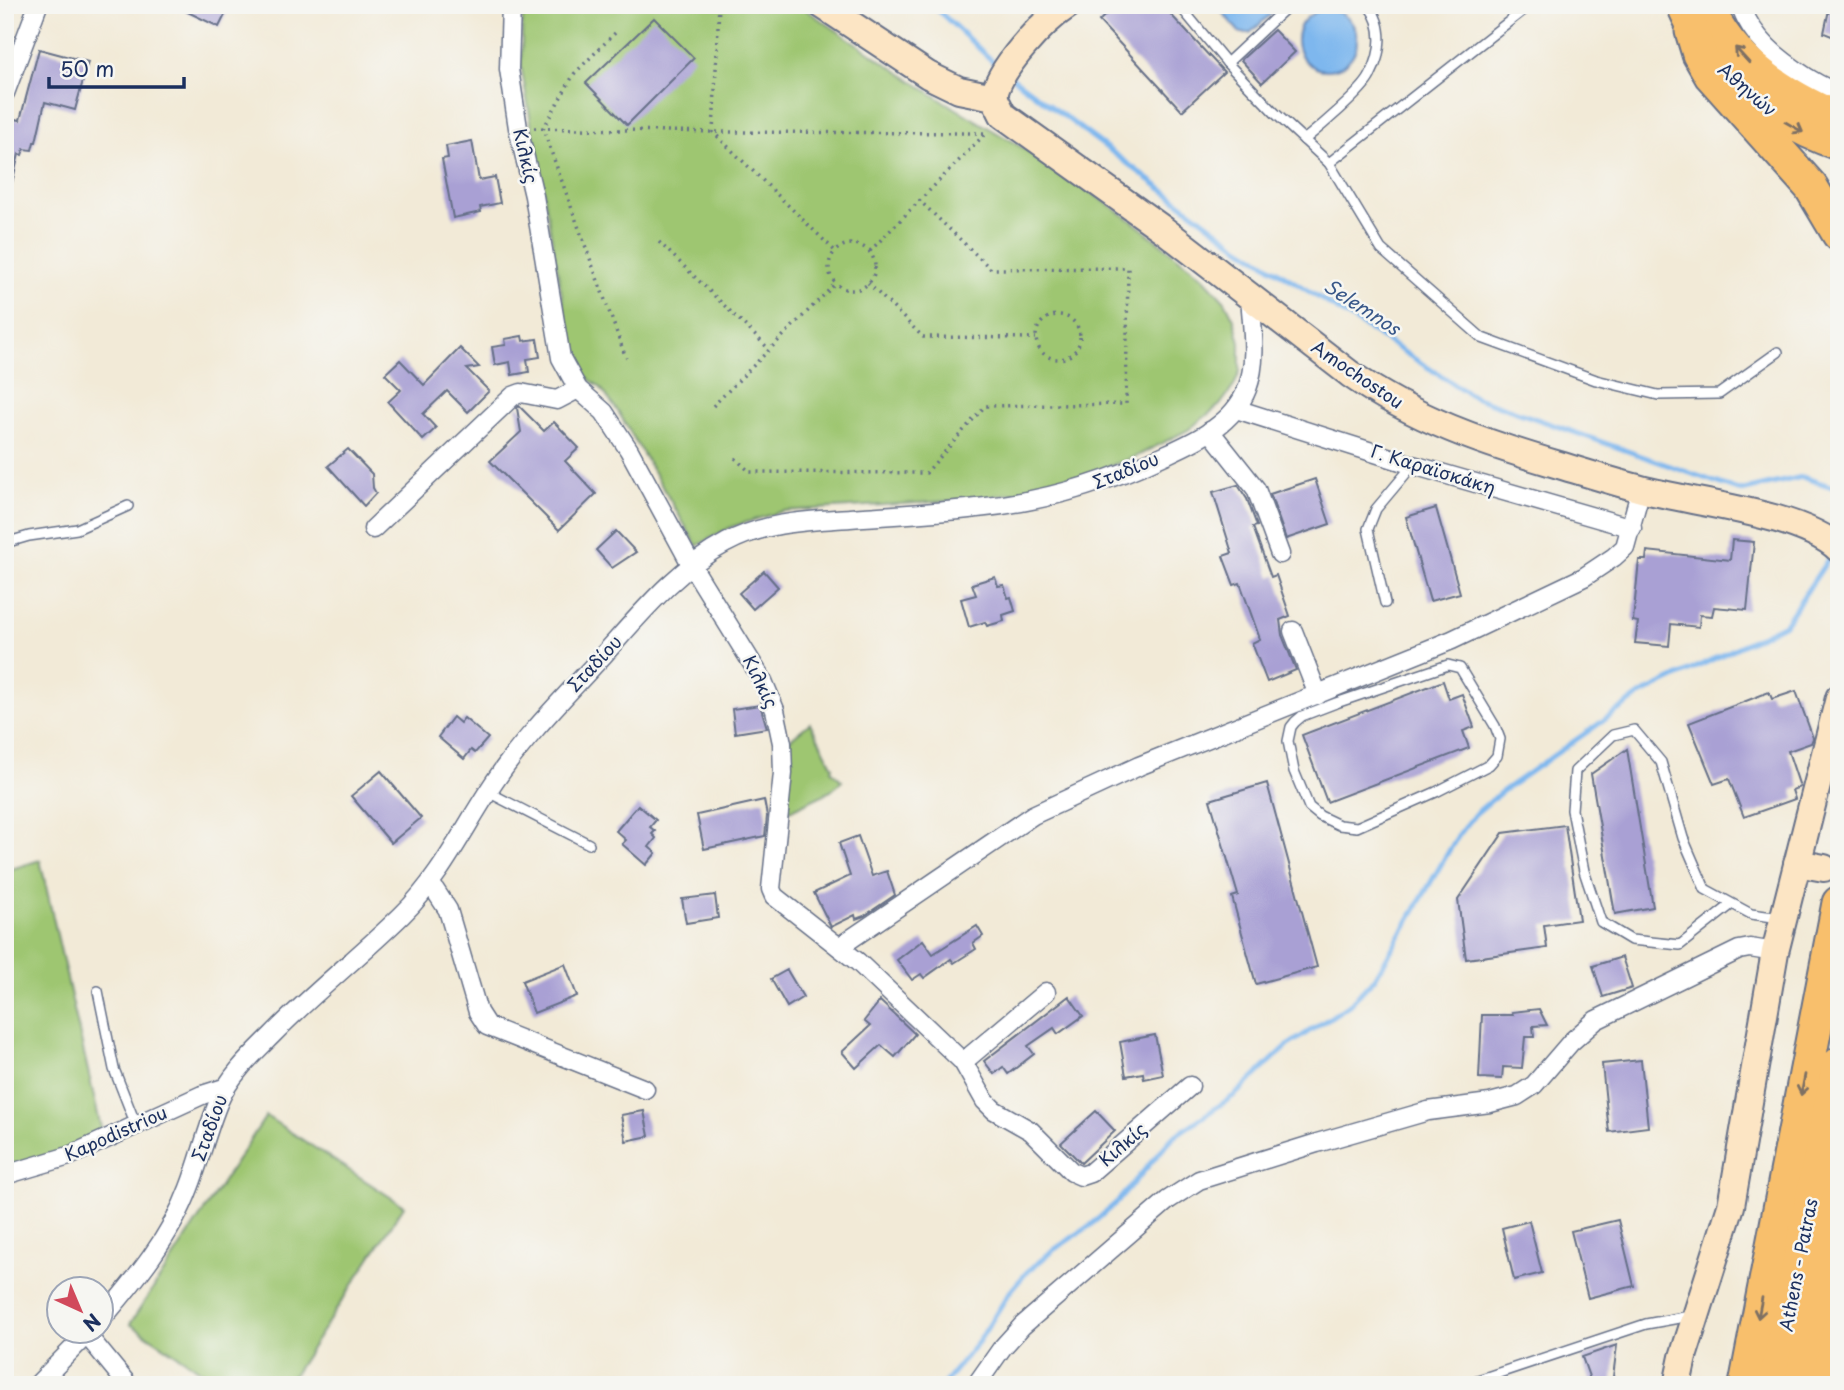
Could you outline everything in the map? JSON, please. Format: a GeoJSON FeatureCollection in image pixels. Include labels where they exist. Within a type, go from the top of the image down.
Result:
{"type":"FeatureCollection","features":[{"type":"Feature","properties":{"kind":"highway"},"geometry":{"type":"LineString","coordinates":[[1839,119],[1791,96],[1769,81],[1731,44],[1712,17],[1693,14],[1699,54],[1711,75],[1811,187],[1839,234]]}},
{"type":"Feature","properties":{"kind":"highway"},"geometry":{"type":"LineString","coordinates":[[1746,1385],[1839,903]]}},
{"type":"Feature","properties":{"kind":"highway","name":"Athens - Patras"},"geometry":{"type":"LineString","coordinates":[[1775,1385],[1839,1063]]}},
{"type":"Feature","properties":{"kind":"highway","name":"Athens - Patras"},"geometry":{"type":"LineString","coordinates":[[1824,1373],[1839,1198]]}},
{"type":"Feature","properties":{"kind":"highway"},"geometry":{"type":"LineString","coordinates":[[1824,1373],[1839,1330]]}},
{"type":"Feature","properties":{"kind":"main road","name":"Αθηνών"},"geometry":{"type":"LineString","coordinates":[[1693,14],[1714,60],[1754,100],[1801,132],[1839,146]]}},
{"type":"Feature","properties":{"kind":"street"},"geometry":{"type":"LineString","coordinates":[[5,93],[38,5]]}},
{"type":"Feature","properties":{"kind":"street","name":"Κιλκίς"},"geometry":{"type":"LineString","coordinates":[[511,5],[509,69],[518,128],[534,195],[561,358],[578,389],[604,412],[629,450],[692,566],[758,672],[775,710],[782,743],[783,766],[771,892],[779,902],[839,947],[963,1062],[985,1101],[994,1110],[1031,1131],[1072,1172],[1081,1176],[1090,1173],[1190,1086]]}},
{"type":"Feature","properties":{"kind":"street"},"geometry":{"type":"LineString","coordinates":[[822,5],[928,75],[959,90],[995,90],[1031,38],[1068,5]]}},
{"type":"Feature","properties":{"kind":"street"},"geometry":{"type":"LineString","coordinates":[[1740,5],[1752,29],[1779,60],[1823,87],[1839,92]]}},
{"type":"Feature","properties":{"kind":"street","name":"Amochostou"},"geometry":{"type":"LineString","coordinates":[[995,90],[1003,115],[1116,195],[1391,402],[1499,447],[1641,489],[1760,515],[1816,534],[1833,545]]}},
{"type":"Feature","properties":{"kind":"street","name":"Σταδίου"},"geometry":{"type":"LineString","coordinates":[[116,1301],[151,1256],[180,1210],[224,1088],[298,1009],[385,932],[431,884],[488,792],[522,744],[644,611],[692,566],[726,542],[787,523],[975,509],[1058,495],[1143,466],[1210,431],[1236,408],[1247,390],[1252,368],[1250,297]]}},
{"type":"Feature","properties":{"kind":"street"},"geometry":{"type":"LineString","coordinates":[[373,529],[513,397],[521,393],[557,400],[578,389]]}},
{"type":"Feature","properties":{"kind":"street","name":"Γ. Καραϊσκάκη"},"geometry":{"type":"LineString","coordinates":[[1236,408],[1413,465],[1632,528]]}},
{"type":"Feature","properties":{"kind":"street"},"geometry":{"type":"LineString","coordinates":[[1210,431],[1256,489],[1280,554]]}},
{"type":"Feature","properties":{"kind":"street"},"geometry":{"type":"LineString","coordinates":[[839,947],[1033,815],[1139,766],[1452,640],[1584,577],[1620,552],[1627,542],[1641,489]]}},
{"type":"Feature","properties":{"kind":"street"},"geometry":{"type":"LineString","coordinates":[[1293,631],[1318,695]]}},
{"type":"Feature","properties":{"kind":"street"},"geometry":{"type":"LineString","coordinates":[[1677,1385],[1731,1206],[1782,919],[1839,698]]}},
{"type":"Feature","properties":{"kind":"street"},"geometry":{"type":"LineString","coordinates":[[1797,863],[1824,868]]}},
{"type":"Feature","properties":{"kind":"street"},"geometry":{"type":"LineString","coordinates":[[431,884],[448,910],[474,1001],[487,1026],[645,1090]]}},
{"type":"Feature","properties":{"kind":"street"},"geometry":{"type":"LineString","coordinates":[[976,1385],[1002,1348],[1023,1326],[1168,1199],[1199,1180],[1428,1111],[1490,1103],[1517,1096],[1534,1085],[1571,1042],[1596,1020],[1739,950],[1750,948],[1775,952]]}},
{"type":"Feature","properties":{"kind":"street"},"geometry":{"type":"LineString","coordinates":[[963,1062],[1046,992]]}},
{"type":"Feature","properties":{"kind":"street","name":"Kapodistriou"},"geometry":{"type":"LineString","coordinates":[[5,1175],[69,1156],[202,1095],[224,1088]]}},
{"type":"Feature","properties":{"kind":"street"},"geometry":{"type":"LineString","coordinates":[[37,1385],[78,1344]]}},
{"type":"Feature","properties":{"kind":"street"},"geometry":{"type":"LineString","coordinates":[[97,1344],[128,1385]]}},
{"type":"Feature","properties":{"kind":"lane"},"geometry":{"type":"LineString","coordinates":[[1179,5],[1227,63],[1329,163],[1381,249],[1482,338],[1597,380],[1657,394],[1719,394],[1779,352]]}},
{"type":"Feature","properties":{"kind":"lane"},"geometry":{"type":"LineString","coordinates":[[1227,63],[1289,5]]}},
{"type":"Feature","properties":{"kind":"lane"},"geometry":{"type":"LineString","coordinates":[[1304,140],[1370,78],[1382,38],[1375,15],[1368,5]]}},
{"type":"Feature","properties":{"kind":"lane"},"geometry":{"type":"LineString","coordinates":[[1329,163],[1530,5]]}},
{"type":"Feature","properties":{"kind":"lane"},"geometry":{"type":"LineString","coordinates":[[1385,603],[1368,529],[1376,509],[1413,465]]}},
{"type":"Feature","properties":{"kind":"lane"},"geometry":{"type":"LineString","coordinates":[[5,542],[77,529],[128,506]]}},
{"type":"Feature","properties":{"kind":"lane"},"geometry":{"type":"LineString","coordinates":[[1448,665],[1460,668],[1495,726],[1500,739],[1497,756],[1489,765],[1437,792],[1357,827],[1339,825],[1309,807],[1294,771],[1288,741],[1291,727],[1302,716],[1380,688],[1448,665]]}},
{"type":"Feature","properties":{"kind":"lane"},"geometry":{"type":"LineString","coordinates":[[1361,675],[1380,688]]}},
{"type":"Feature","properties":{"kind":"lane"},"geometry":{"type":"LineString","coordinates":[[1732,904],[1680,945],[1631,940],[1601,922],[1584,871],[1572,810],[1574,771],[1613,734],[1634,730],[1661,762],[1683,838],[1705,889],[1751,914],[1782,919]]}},
{"type":"Feature","properties":{"kind":"lane"},"geometry":{"type":"LineString","coordinates":[[488,792],[589,844]]}},
{"type":"Feature","properties":{"kind":"lane"},"geometry":{"type":"LineString","coordinates":[[98,991],[114,1069],[136,1125]]}},
{"type":"Feature","properties":{"kind":"lane"},"geometry":{"type":"LineString","coordinates":[[1463,1385],[1646,1324],[1696,1315]]}},
{"type":"Feature","properties":{"kind":"path"},"geometry":{"type":"LineString","coordinates":[[719,5],[713,132],[835,251]]}},
{"type":"Feature","properties":{"kind":"path"},"geometry":{"type":"LineString","coordinates":[[615,33],[574,74],[543,129],[626,358]]}},
{"type":"Feature","properties":{"kind":"path"},"geometry":{"type":"LineString","coordinates":[[518,128],[986,133]]}},
{"type":"Feature","properties":{"kind":"path"},"geometry":{"type":"LineString","coordinates":[[870,251],[990,128]]}},
{"type":"Feature","properties":{"kind":"path"},"geometry":{"type":"LineString","coordinates":[[735,458],[750,472],[926,474],[985,406],[1126,404],[1128,268],[991,269],[919,200]]}},
{"type":"Feature","properties":{"kind":"path"},"geometry":{"type":"LineString","coordinates":[[659,242],[769,349]]}},
{"type":"Feature","properties":{"kind":"path"},"geometry":{"type":"LineString","coordinates":[[851,244],[870,251],[876,266],[868,284],[853,290],[836,283],[830,267],[835,251],[851,244]]}},
{"type":"Feature","properties":{"kind":"path"},"geometry":{"type":"LineString","coordinates":[[713,406],[836,283]]}},
{"type":"Feature","properties":{"kind":"path"},"geometry":{"type":"LineString","coordinates":[[868,284],[923,337],[1036,338]]}},
{"type":"Feature","properties":{"kind":"path"},"geometry":{"type":"LineString","coordinates":[[1058,314],[1076,324],[1080,337],[1079,344],[1071,355],[1058,359],[1040,351],[1036,338],[1040,324],[1058,314]]}},
{"type":"Feature","properties":{"kind":"green space"},"geometry":{"type":"Polygon","coordinates":[[[523,5],[797,5],[803,8],[938,98],[1055,167],[1132,221],[1203,277],[1225,301],[1234,319],[1240,342],[1240,371],[1234,386],[1220,405],[1188,430],[1137,456],[1054,487],[967,500],[783,511],[731,527],[697,546],[619,413],[600,387],[575,369],[521,66],[523,5]]]}},
{"type":"Feature","properties":{"kind":"green space"},"geometry":{"type":"Polygon","coordinates":[[[810,723],[833,767],[831,770],[842,781],[831,791],[785,813],[789,740],[810,723]]]}},
{"type":"Feature","properties":{"kind":"green space"},"geometry":{"type":"Polygon","coordinates":[[[40,860],[104,1141],[10,1172],[5,1153],[5,871],[40,860]]]}},
{"type":"Feature","properties":{"kind":"green space"},"geometry":{"type":"Polygon","coordinates":[[[266,1116],[404,1206],[287,1385],[223,1385],[130,1324],[266,1116]]]}},
{"type":"Feature","properties":{"kind":"water"},"geometry":{"type":"Polygon","coordinates":[[[1222,5],[1281,5],[1250,33],[1240,33],[1221,11],[1222,5]]]}},
{"type":"Feature","properties":{"kind":"water"},"geometry":{"type":"Polygon","coordinates":[[[1327,10],[1348,19],[1357,40],[1348,61],[1327,70],[1306,61],[1297,40],[1306,19],[1327,10]]]}},
{"type":"Feature","properties":{"kind":"building"},"geometry":{"type":"Polygon","coordinates":[[[173,5],[230,5],[219,27],[173,5]]]}},
{"type":"Feature","properties":{"kind":"building"},"geometry":{"type":"Polygon","coordinates":[[[1116,5],[1162,5],[1224,72],[1182,111],[1099,21],[1116,5]]]}},
{"type":"Feature","properties":{"kind":"building"},"geometry":{"type":"Polygon","coordinates":[[[1830,5],[1839,5],[1839,39],[1824,33],[1830,5]]]}},
{"type":"Feature","properties":{"kind":"building"},"geometry":{"type":"Polygon","coordinates":[[[654,18],[694,58],[627,125],[586,83],[654,18]]]}},
{"type":"Feature","properties":{"kind":"building"},"geometry":{"type":"Polygon","coordinates":[[[1274,30],[1295,52],[1262,83],[1241,60],[1274,30]]]}},
{"type":"Feature","properties":{"kind":"building"},"geometry":{"type":"Polygon","coordinates":[[[39,49],[88,62],[75,110],[45,102],[36,142],[32,150],[24,149],[22,155],[19,154],[11,187],[5,186],[5,117],[20,120],[39,49]]]}},
{"type":"Feature","properties":{"kind":"building"},"geometry":{"type":"Polygon","coordinates":[[[472,141],[479,180],[495,177],[500,203],[480,207],[481,212],[453,218],[442,159],[448,158],[446,146],[472,141]]]}},
{"type":"Feature","properties":{"kind":"building"},"geometry":{"type":"Polygon","coordinates":[[[522,336],[523,341],[537,339],[540,357],[527,359],[529,372],[512,375],[510,362],[495,365],[492,347],[506,345],[505,339],[522,336]]]}},
{"type":"Feature","properties":{"kind":"building"},"geometry":{"type":"Polygon","coordinates":[[[460,348],[479,367],[467,369],[489,391],[468,412],[447,391],[423,414],[436,428],[423,440],[388,402],[401,390],[385,374],[400,360],[424,385],[460,348]]]}},
{"type":"Feature","properties":{"kind":"building"},"geometry":{"type":"Polygon","coordinates":[[[519,406],[544,431],[554,422],[579,448],[565,461],[596,494],[559,530],[490,461],[521,432],[517,408],[519,406]]]}},
{"type":"Feature","properties":{"kind":"building"},"geometry":{"type":"Polygon","coordinates":[[[348,449],[372,474],[376,493],[364,506],[328,466],[348,449]]]}},
{"type":"Feature","properties":{"kind":"building"},"geometry":{"type":"Polygon","coordinates":[[[1315,479],[1330,524],[1286,539],[1270,494],[1315,479]]]}},
{"type":"Feature","properties":{"kind":"building"},"geometry":{"type":"Polygon","coordinates":[[[1238,485],[1247,499],[1257,526],[1253,527],[1271,577],[1276,575],[1290,616],[1280,620],[1282,635],[1296,670],[1267,682],[1252,643],[1260,639],[1240,583],[1234,585],[1223,556],[1232,553],[1213,492],[1238,485]]]}},
{"type":"Feature","properties":{"kind":"building"},"geometry":{"type":"Polygon","coordinates":[[[1436,508],[1460,593],[1430,601],[1406,517],[1436,508]]]}},
{"type":"Feature","properties":{"kind":"building"},"geometry":{"type":"Polygon","coordinates":[[[616,531],[636,552],[612,568],[596,550],[616,531]]]}},
{"type":"Feature","properties":{"kind":"building"},"geometry":{"type":"Polygon","coordinates":[[[1732,540],[1754,542],[1747,610],[1714,607],[1712,616],[1700,615],[1699,627],[1671,624],[1669,646],[1635,643],[1638,622],[1633,621],[1639,560],[1646,560],[1647,551],[1730,560],[1732,540]]]}},
{"type":"Feature","properties":{"kind":"building"},"geometry":{"type":"Polygon","coordinates":[[[764,571],[778,587],[753,609],[739,593],[764,571]]]}},
{"type":"Feature","properties":{"kind":"building"},"geometry":{"type":"Polygon","coordinates":[[[995,577],[998,586],[1004,585],[1015,611],[1003,615],[1004,621],[987,626],[985,622],[969,627],[961,599],[976,595],[972,584],[995,577]]]}},
{"type":"Feature","properties":{"kind":"building"},"geometry":{"type":"Polygon","coordinates":[[[1443,681],[1449,699],[1462,694],[1474,727],[1463,731],[1469,748],[1327,802],[1302,735],[1443,681]]]}},
{"type":"Feature","properties":{"kind":"building"},"geometry":{"type":"Polygon","coordinates":[[[1796,691],[1813,738],[1811,743],[1788,751],[1800,787],[1792,790],[1795,799],[1744,817],[1729,779],[1714,784],[1689,723],[1769,692],[1772,699],[1796,691]]]}},
{"type":"Feature","properties":{"kind":"building"},"geometry":{"type":"Polygon","coordinates":[[[760,705],[767,728],[735,733],[732,709],[760,705]]]}},
{"type":"Feature","properties":{"kind":"building"},"geometry":{"type":"Polygon","coordinates":[[[453,717],[460,723],[464,718],[488,738],[475,753],[471,750],[464,759],[438,737],[453,717]]]}},
{"type":"Feature","properties":{"kind":"building"},"geometry":{"type":"Polygon","coordinates":[[[1627,749],[1653,907],[1615,914],[1591,774],[1627,749]]]}},
{"type":"Feature","properties":{"kind":"building"},"geometry":{"type":"Polygon","coordinates":[[[381,771],[421,818],[391,843],[351,796],[381,771]]]}},
{"type":"Feature","properties":{"kind":"building"},"geometry":{"type":"Polygon","coordinates":[[[1267,783],[1317,967],[1256,984],[1232,897],[1238,895],[1210,800],[1267,783]]]}},
{"type":"Feature","properties":{"kind":"building"},"geometry":{"type":"Polygon","coordinates":[[[764,800],[767,816],[765,836],[704,849],[697,815],[764,800]]]}},
{"type":"Feature","properties":{"kind":"building"},"geometry":{"type":"Polygon","coordinates":[[[638,805],[656,820],[650,827],[655,831],[652,834],[656,838],[649,847],[656,853],[646,865],[622,844],[626,840],[616,831],[638,805]]]}},
{"type":"Feature","properties":{"kind":"building"},"geometry":{"type":"Polygon","coordinates":[[[1565,825],[1579,920],[1544,925],[1547,948],[1466,959],[1458,900],[1503,833],[1565,825]]]}},
{"type":"Feature","properties":{"kind":"building"},"geometry":{"type":"Polygon","coordinates":[[[858,836],[872,876],[887,871],[895,895],[864,916],[856,919],[855,915],[831,927],[814,893],[850,876],[839,843],[858,836]]]}},
{"type":"Feature","properties":{"kind":"building"},"geometry":{"type":"Polygon","coordinates":[[[715,895],[718,918],[686,923],[682,899],[715,895]]]}},
{"type":"Feature","properties":{"kind":"building"},"geometry":{"type":"Polygon","coordinates":[[[977,926],[983,936],[973,943],[976,949],[954,963],[951,959],[924,978],[921,974],[912,980],[897,960],[923,940],[933,954],[977,926]]]}},
{"type":"Feature","properties":{"kind":"building"},"geometry":{"type":"Polygon","coordinates":[[[1622,957],[1632,988],[1603,997],[1593,966],[1622,957]]]}},
{"type":"Feature","properties":{"kind":"building"},"geometry":{"type":"Polygon","coordinates":[[[565,964],[577,996],[534,1013],[522,981],[565,964]]]}},
{"type":"Feature","properties":{"kind":"building"},"geometry":{"type":"Polygon","coordinates":[[[787,970],[803,997],[787,1007],[771,979],[787,970]]]}},
{"type":"Feature","properties":{"kind":"building"},"geometry":{"type":"Polygon","coordinates":[[[1069,996],[1083,1016],[1058,1034],[1054,1028],[1028,1046],[1034,1054],[1008,1074],[1003,1067],[994,1074],[984,1061],[1069,996]]]}},
{"type":"Feature","properties":{"kind":"building"},"geometry":{"type":"Polygon","coordinates":[[[880,1001],[915,1034],[895,1057],[881,1045],[856,1068],[842,1052],[870,1026],[864,1021],[880,1001]]]}},
{"type":"Feature","properties":{"kind":"building"},"geometry":{"type":"Polygon","coordinates":[[[1539,1009],[1547,1025],[1533,1026],[1534,1037],[1525,1037],[1522,1068],[1503,1067],[1502,1079],[1479,1078],[1482,1015],[1513,1015],[1512,1012],[1539,1009]]]}},
{"type":"Feature","properties":{"kind":"building"},"geometry":{"type":"Polygon","coordinates":[[[1155,1035],[1163,1075],[1144,1079],[1143,1073],[1126,1076],[1120,1042],[1155,1035]]]}},
{"type":"Feature","properties":{"kind":"building"},"geometry":{"type":"Polygon","coordinates":[[[1641,1060],[1648,1127],[1609,1132],[1602,1064],[1641,1060]]]}},
{"type":"Feature","properties":{"kind":"building"},"geometry":{"type":"Polygon","coordinates":[[[644,1111],[649,1136],[626,1141],[621,1115],[644,1111]]]}},
{"type":"Feature","properties":{"kind":"building"},"geometry":{"type":"Polygon","coordinates":[[[1096,1111],[1115,1131],[1081,1163],[1061,1143],[1096,1111]]]}},
{"type":"Feature","properties":{"kind":"building"},"geometry":{"type":"Polygon","coordinates":[[[1618,1220],[1634,1286],[1588,1298],[1571,1231],[1618,1220]]]}},
{"type":"Feature","properties":{"kind":"building"},"geometry":{"type":"Polygon","coordinates":[[[1529,1221],[1542,1273],[1514,1280],[1502,1228],[1529,1221]]]}},
{"type":"Feature","properties":{"kind":"building"},"geometry":{"type":"Polygon","coordinates":[[[1617,1345],[1612,1385],[1592,1385],[1582,1357],[1617,1345]]]}},
{"type":"Feature","properties":{"kind":"waterway","name":"Selemnos"},"geometry":{"type":"LineString","coordinates":[[932,5],[999,67]]}},
{"type":"Feature","properties":{"kind":"waterway","name":"Selemnos"},"geometry":{"type":"LineString","coordinates":[[1009,75],[1238,246],[1474,397],[1741,491],[1802,477],[1839,489]]}},
{"type":"Feature","properties":{"kind":"waterway"},"geometry":{"type":"LineString","coordinates":[[943,1385],[979,1341],[1009,1293],[1026,1273],[1052,1251],[1091,1225],[1118,1201],[1173,1137],[1235,1095],[1287,1046],[1349,1005],[1375,978],[1456,839],[1475,814],[1500,793],[1640,695],[1785,624],[1833,552]]}}]}
